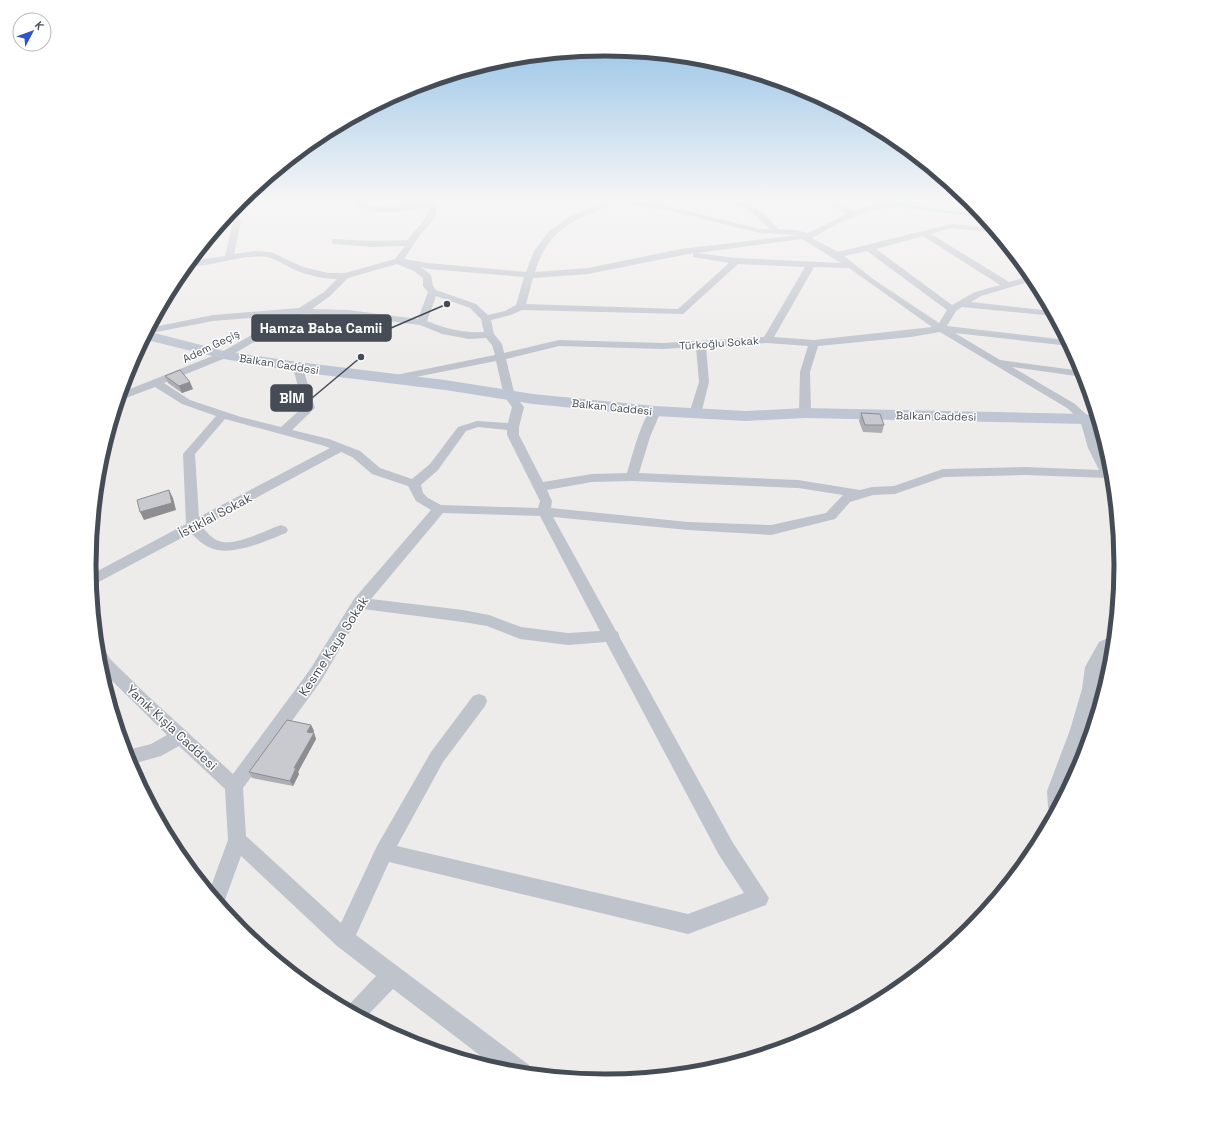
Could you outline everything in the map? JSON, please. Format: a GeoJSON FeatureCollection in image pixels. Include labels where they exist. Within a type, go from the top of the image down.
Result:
{"type":"FeatureCollection","features":[{"type":"Feature","properties":{"kind":"main road","name":"Balkan Caddesi"},"geometry":{"type":"LineString","coordinates":[[150,336],[224,355],[298,367],[445,385],[510,396],[656,411],[746,416],[805,413],[1092,419]]}},
{"type":"Feature","properties":{"kind":"street"},"geometry":{"type":"LineString","coordinates":[[229,259],[230,253]]}},
{"type":"Feature","properties":{"kind":"street"},"geometry":{"type":"LineString","coordinates":[[398,261],[405,253]]}},
{"type":"Feature","properties":{"kind":"street"},"geometry":{"type":"LineString","coordinates":[[520,306],[537,253]]}},
{"type":"Feature","properties":{"kind":"street"},"geometry":{"type":"LineString","coordinates":[[195,263],[255,254],[271,255],[300,269],[328,276],[345,276],[398,261],[428,266],[530,275],[588,271],[676,253]]}},
{"type":"Feature","properties":{"kind":"street"},"geometry":{"type":"LineString","coordinates":[[685,253],[736,261],[853,266]]}},
{"type":"Feature","properties":{"kind":"street"},"geometry":{"type":"LineString","coordinates":[[837,254],[844,253]]}},
{"type":"Feature","properties":{"kind":"street"},"geometry":{"type":"LineString","coordinates":[[876,253],[956,307],[1047,314]]}},
{"type":"Feature","properties":{"kind":"street"},"geometry":{"type":"LineString","coordinates":[[956,253],[1009,286]]}},
{"type":"Feature","properties":{"kind":"street"},"geometry":{"type":"LineString","coordinates":[[837,254],[870,281],[940,329],[992,362],[1091,418]]}},
{"type":"Feature","properties":{"kind":"street"},"geometry":{"type":"LineString","coordinates":[[384,852],[688,924],[760,898],[726,849],[613,636],[544,512],[546,501],[513,436],[513,427],[518,407],[510,396],[497,344],[489,335],[486,318],[473,306],[433,292],[428,286],[428,277],[417,269],[398,261]]}},
{"type":"Feature","properties":{"kind":"street"},"geometry":{"type":"LineString","coordinates":[[486,318],[508,313],[520,306],[680,312],[736,261]]}},
{"type":"Feature","properties":{"kind":"street"},"geometry":{"type":"LineString","coordinates":[[767,340],[811,264]]}},
{"type":"Feature","properties":{"kind":"street","name":"Adem Geçiş"},"geometry":{"type":"LineString","coordinates":[[125,396],[158,384],[224,355],[302,311],[327,294],[345,276]]}},
{"type":"Feature","properties":{"kind":"street"},"geometry":{"type":"LineString","coordinates":[[940,329],[956,307],[978,294],[1027,280]]}},
{"type":"Feature","properties":{"kind":"street"},"geometry":{"type":"LineString","coordinates":[[422,322],[433,292]]}},
{"type":"Feature","properties":{"kind":"street"},"geometry":{"type":"LineString","coordinates":[[153,330],[213,318],[302,311],[348,314],[422,322],[442,331],[469,336],[489,335]]}},
{"type":"Feature","properties":{"kind":"street"},"geometry":{"type":"LineString","coordinates":[[940,329],[1062,342]]}},
{"type":"Feature","properties":{"kind":"street","name":"Türkoğlu Sokak"},"geometry":{"type":"LineString","coordinates":[[391,379],[500,357],[559,343],[663,346],[767,340],[814,343],[911,334],[940,329]]}},
{"type":"Feature","properties":{"kind":"street"},"geometry":{"type":"LineString","coordinates":[[805,413],[805,372],[814,343]]}},
{"type":"Feature","properties":{"kind":"street"},"geometry":{"type":"LineString","coordinates":[[695,414],[704,382],[701,344]]}},
{"type":"Feature","properties":{"kind":"street"},"geometry":{"type":"LineString","coordinates":[[992,362],[1076,373]]}},
{"type":"Feature","properties":{"kind":"street"},"geometry":{"type":"LineString","coordinates":[[284,431],[309,408],[298,367]]}},
{"type":"Feature","properties":{"kind":"street"},"geometry":{"type":"LineString","coordinates":[[158,384],[186,402],[223,414],[325,442],[356,454],[376,471],[414,484]]}},
{"type":"Feature","properties":{"kind":"street"},"geometry":{"type":"LineString","coordinates":[[632,477],[644,437],[656,411]]}},
{"type":"Feature","properties":{"kind":"street"},"geometry":{"type":"LineString","coordinates":[[223,414],[189,454],[193,527],[218,546],[242,544],[281,530]]}},
{"type":"Feature","properties":{"kind":"street"},"geometry":{"type":"LineString","coordinates":[[414,484],[434,467],[462,430],[477,424],[493,424],[513,427]]}},
{"type":"Feature","properties":{"kind":"street"},"geometry":{"type":"LineString","coordinates":[[1093,424],[1094,448],[1104,469]]}},
{"type":"Feature","properties":{"kind":"street","name":"İstiklal Sokak"},"geometry":{"type":"LineString","coordinates":[[96,578],[340,448]]}},
{"type":"Feature","properties":{"kind":"street"},"geometry":{"type":"LineString","coordinates":[[414,484],[416,494],[426,504],[440,509],[544,512],[688,526],[771,530],[830,516],[845,499],[872,491],[895,490],[943,473],[1025,471],[1105,474]]}},
{"type":"Feature","properties":{"kind":"street"},"geometry":{"type":"LineString","coordinates":[[540,487],[592,478],[632,477],[798,484],[861,494]]}},
{"type":"Feature","properties":{"kind":"street","name":"Kesme Kaya Sokak"},"geometry":{"type":"LineString","coordinates":[[234,786],[315,676],[359,603],[440,509]]}},
{"type":"Feature","properties":{"kind":"street"},"geometry":{"type":"LineString","coordinates":[[359,603],[482,620],[520,633],[568,639],[613,636]]}},
{"type":"Feature","properties":{"kind":"street"},"geometry":{"type":"LineString","coordinates":[[1056,798],[1056,791],[1078,730],[1090,689],[1092,667],[1104,646],[1107,644]]}},
{"type":"Feature","properties":{"kind":"street","name":"Yanık Kışla Caddesi"},"geometry":{"type":"LineString","coordinates":[[105,664],[234,786]]}},
{"type":"Feature","properties":{"kind":"street"},"geometry":{"type":"LineString","coordinates":[[344,939],[384,852],[437,757],[479,701]]}},
{"type":"Feature","properties":{"kind":"street"},"geometry":{"type":"LineString","coordinates":[[133,756],[155,751],[180,736]]}},
{"type":"Feature","properties":{"kind":"street"},"geometry":{"type":"LineString","coordinates":[[218,896],[237,840],[234,786]]}},
{"type":"Feature","properties":{"kind":"street"},"geometry":{"type":"LineString","coordinates":[[237,840],[344,939],[510,1065]]}},
{"type":"Feature","properties":{"kind":"street"},"geometry":{"type":"LineString","coordinates":[[357,1010],[392,976]]}},
{"type":"Feature","properties":{"kind":"building"},"geometry":{"type":"Polygon","coordinates":[[[180,370],[190,382],[179,386],[165,376],[180,370]]]}},
{"type":"Feature","properties":{"kind":"building"},"geometry":{"type":"Polygon","coordinates":[[[861,413],[880,414],[884,425],[865,425],[861,413]]]}},
{"type":"Feature","properties":{"kind":"building"},"geometry":{"type":"Polygon","coordinates":[[[169,490],[172,503],[140,512],[137,500],[169,490]]]}},
{"type":"Feature","properties":{"kind":"building"},"geometry":{"type":"Polygon","coordinates":[[[287,720],[311,725],[307,732],[314,733],[294,768],[296,768],[290,781],[249,772],[287,720]]]}},
{"type":"Feature","properties":{"kind":"place","name":"Hamza Baba Camii"},"geometry":{"type":"Point","coordinates":[447,304]}},
{"type":"Feature","properties":{"kind":"place","name":"BİM"},"geometry":{"type":"Point","coordinates":[361,357]}}]}
